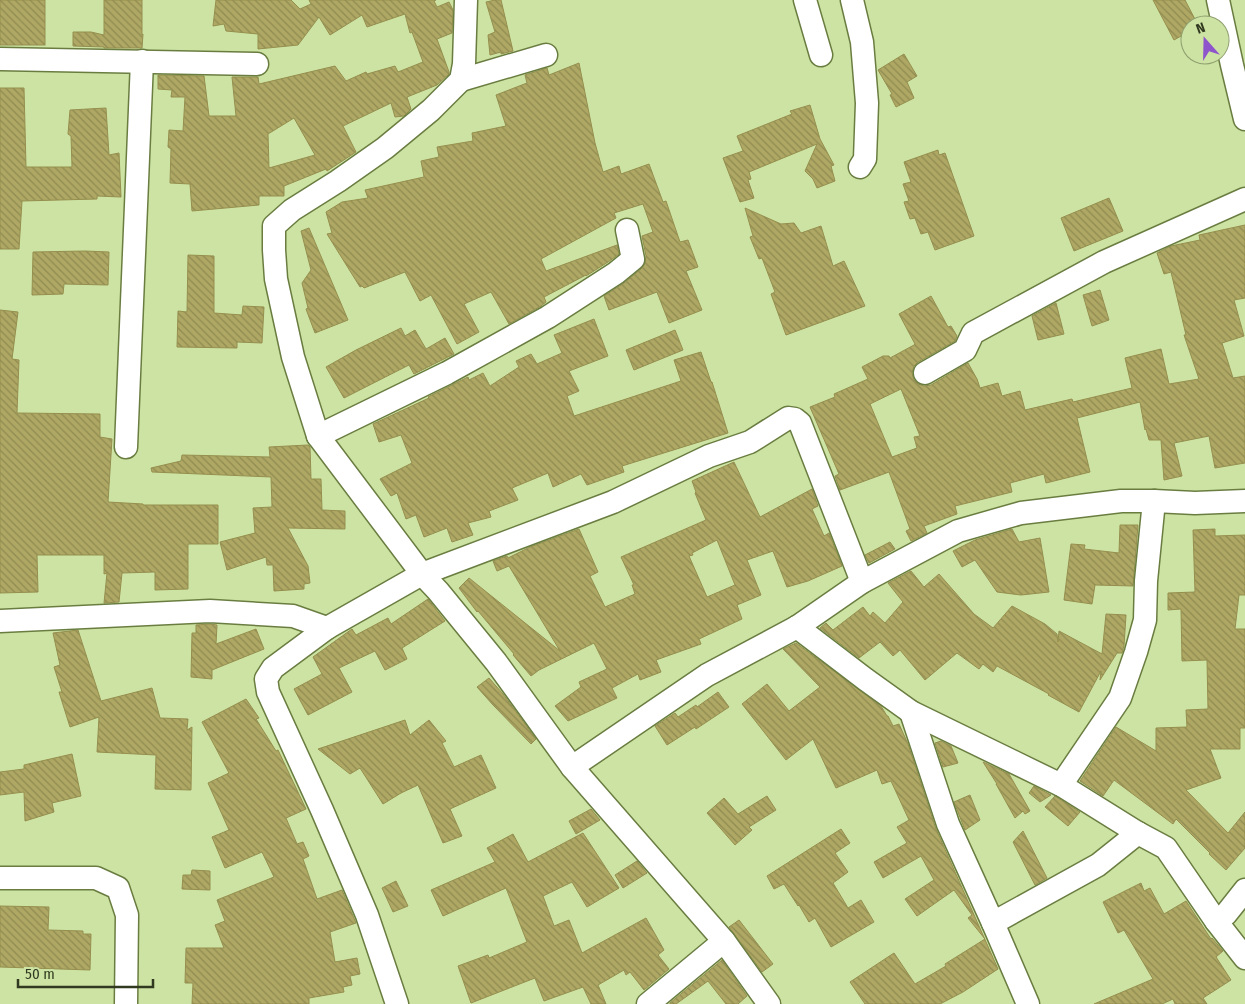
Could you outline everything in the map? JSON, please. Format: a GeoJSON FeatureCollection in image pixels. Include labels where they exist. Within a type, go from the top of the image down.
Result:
{"type":"FeatureCollection","features":[{"type":"Feature","properties":{"kind":"street"},"geometry":{"type":"LineString","coordinates":[[461,80],[464,64],[466,0]]}},
{"type":"Feature","properties":{"kind":"street"},"geometry":{"type":"LineString","coordinates":[[805,0],[822,55]]}},
{"type":"Feature","properties":{"kind":"street"},"geometry":{"type":"LineString","coordinates":[[852,0],[862,42],[867,103],[865,159],[860,167]]}},
{"type":"Feature","properties":{"kind":"street"},"geometry":{"type":"LineString","coordinates":[[1218,0],[1245,118]]}},
{"type":"Feature","properties":{"kind":"street"},"geometry":{"type":"LineString","coordinates":[[546,56],[461,80],[431,110],[385,148],[292,210],[274,226],[276,279],[293,357],[318,436],[422,574],[496,662],[572,766],[724,941],[769,1004]]}},
{"type":"Feature","properties":{"kind":"street"},"geometry":{"type":"LineString","coordinates":[[0,59],[257,64]]}},
{"type":"Feature","properties":{"kind":"street"},"geometry":{"type":"LineString","coordinates":[[126,447],[142,61]]}},
{"type":"Feature","properties":{"kind":"street"},"geometry":{"type":"LineString","coordinates":[[925,373],[965,350],[973,333],[1104,262],[1245,199]]}},
{"type":"Feature","properties":{"kind":"street"},"geometry":{"type":"LineString","coordinates":[[318,436],[447,373],[548,317],[616,273],[633,259],[627,230]]}},
{"type":"Feature","properties":{"kind":"street"},"geometry":{"type":"LineString","coordinates":[[397,1004],[367,915],[268,692],[266,679],[273,668],[327,628],[422,574],[612,502],[709,456],[750,442],[788,418],[795,419],[800,423],[862,582]]}},
{"type":"Feature","properties":{"kind":"street"},"geometry":{"type":"LineString","coordinates":[[572,766],[707,676],[797,627],[862,582],[958,531],[1021,514],[1121,501],[1195,503],[1245,501]]}},
{"type":"Feature","properties":{"kind":"street"},"geometry":{"type":"LineString","coordinates":[[1061,785],[1120,698],[1136,652],[1145,620],[1146,581],[1154,501]]}},
{"type":"Feature","properties":{"kind":"street"},"geometry":{"type":"LineString","coordinates":[[0,621],[210,611],[293,616],[327,628]]}},
{"type":"Feature","properties":{"kind":"street"},"geometry":{"type":"LineString","coordinates":[[797,627],[911,712],[1061,785],[1138,833],[1166,848],[1216,921],[1245,958]]}},
{"type":"Feature","properties":{"kind":"street"},"geometry":{"type":"LineString","coordinates":[[911,712],[948,824],[994,923],[1028,1004]]}},
{"type":"Feature","properties":{"kind":"street"},"geometry":{"type":"LineString","coordinates":[[994,923],[1098,865],[1138,833]]}},
{"type":"Feature","properties":{"kind":"street"},"geometry":{"type":"LineString","coordinates":[[0,878],[96,878],[118,888],[127,915],[126,1004]]}},
{"type":"Feature","properties":{"kind":"street"},"geometry":{"type":"LineString","coordinates":[[1216,921],[1226,914],[1245,890]]}},
{"type":"Feature","properties":{"kind":"street"},"geometry":{"type":"LineString","coordinates":[[648,1004],[724,941]]}},
{"type":"Feature","properties":{"kind":"building"},"geometry":{"type":"Polygon","coordinates":[[[0,0],[45,0],[45,45],[0,45],[0,0]]]}},
{"type":"Feature","properties":{"kind":"building"},"geometry":{"type":"Polygon","coordinates":[[[104,0],[142,0],[142,48],[73,46],[73,32],[91,32],[104,35],[104,0]]]}},
{"type":"Feature","properties":{"kind":"building"},"geometry":{"type":"Polygon","coordinates":[[[216,0],[291,0],[300,9],[311,4],[309,0],[436,0],[434,1],[437,7],[449,2],[453,10],[452,33],[437,39],[449,74],[437,85],[407,97],[411,109],[404,116],[395,117],[391,103],[343,126],[356,152],[327,171],[326,169],[284,186],[284,196],[259,196],[259,205],[192,211],[190,184],[170,183],[171,149],[168,147],[169,130],[183,131],[185,97],[171,97],[172,90],[158,89],[158,75],[204,76],[209,116],[236,116],[232,77],[258,77],[259,84],[335,66],[346,81],[366,72],[367,74],[395,66],[398,72],[423,62],[412,32],[410,33],[405,14],[367,27],[362,15],[330,35],[319,17],[298,45],[258,49],[258,34],[226,31],[224,24],[213,26],[216,0]],[[294,118],[268,134],[269,168],[315,155],[294,118]]]}},
{"type":"Feature","properties":{"kind":"building"},"geometry":{"type":"Polygon","coordinates":[[[501,0],[513,51],[490,55],[488,35],[495,32],[486,2],[501,0]]]}},
{"type":"Feature","properties":{"kind":"building"},"geometry":{"type":"Polygon","coordinates":[[[1153,0],[1185,0],[1193,15],[1180,15],[1180,37],[1174,40],[1153,0]]]}},
{"type":"Feature","properties":{"kind":"building"},"geometry":{"type":"Polygon","coordinates":[[[904,54],[917,76],[907,82],[914,98],[896,107],[890,95],[892,94],[878,70],[904,54]]]}},
{"type":"Feature","properties":{"kind":"building"},"geometry":{"type":"Polygon","coordinates":[[[579,63],[595,143],[603,172],[619,166],[621,174],[649,164],[663,202],[666,201],[680,242],[688,240],[698,267],[686,271],[702,310],[669,323],[657,292],[609,310],[604,296],[624,283],[641,269],[645,263],[646,256],[642,236],[653,232],[643,204],[614,213],[616,218],[541,259],[546,271],[617,245],[619,254],[586,276],[544,297],[546,302],[541,306],[509,324],[491,292],[464,304],[479,332],[457,344],[431,295],[420,301],[405,272],[364,288],[360,287],[327,234],[332,233],[326,212],[342,202],[368,198],[365,190],[424,177],[421,161],[439,157],[437,147],[473,141],[472,133],[506,126],[496,95],[527,83],[525,75],[547,68],[549,75],[579,63]]]}},
{"type":"Feature","properties":{"kind":"building"},"geometry":{"type":"Polygon","coordinates":[[[0,88],[24,88],[26,167],[72,167],[71,136],[68,134],[70,110],[106,108],[109,155],[119,153],[121,197],[97,196],[97,199],[22,201],[19,249],[0,249],[0,88]]]}},
{"type":"Feature","properties":{"kind":"building"},"geometry":{"type":"Polygon","coordinates":[[[810,105],[820,139],[834,165],[831,166],[835,181],[817,188],[813,179],[805,171],[817,144],[749,172],[751,179],[748,180],[754,198],[740,202],[723,158],[743,151],[737,136],[792,114],[790,111],[810,105]]]}},
{"type":"Feature","properties":{"kind":"building"},"geometry":{"type":"Polygon","coordinates":[[[938,150],[939,155],[945,153],[974,236],[935,250],[928,232],[921,234],[915,218],[910,219],[904,202],[909,201],[903,184],[911,182],[904,162],[938,150]]]}},
{"type":"Feature","properties":{"kind":"building"},"geometry":{"type":"Polygon","coordinates":[[[1109,198],[1123,231],[1074,251],[1061,218],[1109,198]]]}},
{"type":"Feature","properties":{"kind":"building"},"geometry":{"type":"Polygon","coordinates":[[[745,208],[781,224],[794,223],[801,233],[821,226],[833,266],[844,261],[865,306],[786,335],[771,294],[775,292],[762,258],[759,259],[750,237],[753,236],[745,208]]]}},
{"type":"Feature","properties":{"kind":"building"},"geometry":{"type":"Polygon","coordinates":[[[1245,225],[1245,298],[1234,300],[1244,336],[1222,343],[1233,378],[1245,376],[1245,463],[1215,468],[1209,436],[1174,443],[1182,476],[1164,480],[1161,440],[1149,440],[1145,430],[1140,402],[1077,418],[1090,472],[1046,483],[1044,474],[1010,483],[1012,492],[955,506],[957,514],[924,526],[927,533],[911,541],[906,531],[910,529],[889,472],[840,490],[835,476],[839,474],[810,407],[835,397],[834,394],[868,379],[862,367],[883,356],[889,356],[890,358],[914,345],[899,314],[931,296],[948,327],[951,326],[957,336],[955,341],[914,366],[912,373],[914,380],[924,386],[931,385],[968,363],[980,388],[998,383],[1002,396],[1020,391],[1025,410],[1072,399],[1073,402],[1132,388],[1125,358],[1161,349],[1169,384],[1199,379],[1184,335],[1186,335],[1171,272],[1164,274],[1157,253],[1171,246],[1200,240],[1199,235],[1245,225]],[[901,389],[870,404],[892,457],[917,448],[914,437],[920,436],[901,389]]]}},
{"type":"Feature","properties":{"kind":"building"},"geometry":{"type":"Polygon","coordinates":[[[309,228],[348,320],[315,333],[306,309],[308,308],[302,283],[311,270],[301,231],[309,228]]]}},
{"type":"Feature","properties":{"kind":"building"},"geometry":{"type":"Polygon","coordinates":[[[33,252],[109,252],[108,285],[64,284],[63,294],[32,295],[33,252]]]}},
{"type":"Feature","properties":{"kind":"building"},"geometry":{"type":"Polygon","coordinates":[[[188,255],[214,256],[214,313],[242,315],[243,306],[264,307],[262,343],[237,342],[237,348],[177,347],[178,311],[187,312],[188,255]]]}},
{"type":"Feature","properties":{"kind":"building"},"geometry":{"type":"Polygon","coordinates":[[[1100,290],[1109,320],[1092,326],[1083,295],[1100,290]]]}},
{"type":"Feature","properties":{"kind":"building"},"geometry":{"type":"Polygon","coordinates":[[[1056,303],[1064,334],[1038,340],[1032,316],[1056,303]]]}},
{"type":"Feature","properties":{"kind":"building"},"geometry":{"type":"Polygon","coordinates":[[[0,310],[18,312],[12,359],[19,360],[17,413],[100,414],[100,437],[112,439],[108,502],[143,505],[218,505],[218,544],[188,544],[188,589],[155,590],[155,572],[122,573],[119,602],[104,603],[107,573],[104,574],[104,555],[37,555],[38,592],[0,593],[0,310]]]}},
{"type":"Feature","properties":{"kind":"building"},"geometry":{"type":"Polygon","coordinates":[[[594,319],[608,356],[569,371],[579,391],[567,396],[574,416],[681,381],[674,360],[701,352],[728,433],[622,466],[624,472],[587,485],[581,474],[553,487],[548,473],[512,488],[518,500],[489,511],[491,517],[468,523],[473,535],[452,542],[447,528],[424,537],[416,515],[406,519],[397,493],[391,496],[380,479],[412,463],[401,435],[379,442],[373,424],[429,398],[468,377],[469,380],[483,373],[490,386],[519,367],[516,361],[531,354],[537,364],[562,353],[554,335],[594,319]]]}},
{"type":"Feature","properties":{"kind":"building"},"geometry":{"type":"Polygon","coordinates":[[[401,328],[405,336],[415,330],[426,349],[445,338],[454,354],[414,374],[409,365],[344,398],[326,367],[401,328]]]}},
{"type":"Feature","properties":{"kind":"building"},"geometry":{"type":"Polygon","coordinates":[[[675,330],[683,350],[634,370],[626,350],[675,330]]]}},
{"type":"Feature","properties":{"kind":"building"},"geometry":{"type":"Polygon","coordinates":[[[308,445],[310,447],[311,479],[321,479],[322,510],[345,511],[345,529],[288,528],[308,566],[310,583],[304,584],[304,589],[274,591],[273,565],[267,565],[266,557],[227,570],[220,542],[255,533],[253,508],[272,507],[271,477],[152,472],[151,468],[181,461],[182,455],[270,457],[269,447],[308,445]]]}},
{"type":"Feature","properties":{"kind":"building"},"geometry":{"type":"Polygon","coordinates":[[[734,462],[760,517],[812,489],[818,506],[812,509],[824,536],[829,533],[842,566],[808,581],[787,587],[773,551],[747,560],[761,595],[737,605],[742,619],[699,639],[701,644],[656,660],[661,672],[640,680],[638,674],[612,688],[617,698],[568,721],[555,706],[581,687],[579,682],[607,669],[594,643],[539,670],[531,676],[459,588],[469,578],[560,651],[509,566],[497,571],[493,561],[507,556],[508,558],[530,547],[579,529],[598,572],[590,576],[605,607],[635,594],[632,585],[634,585],[621,557],[706,520],[692,481],[734,462]],[[717,540],[689,556],[707,597],[735,585],[717,540]]]}},
{"type":"Feature","properties":{"kind":"building"},"geometry":{"type":"Polygon","coordinates":[[[1120,525],[1138,525],[1133,586],[1095,585],[1092,604],[1064,600],[1071,544],[1085,545],[1084,549],[1119,553],[1120,525]]]}},
{"type":"Feature","properties":{"kind":"building"},"geometry":{"type":"Polygon","coordinates":[[[1012,529],[1019,542],[1040,538],[1049,592],[1021,595],[997,592],[975,560],[962,567],[953,551],[975,540],[1012,529]]]}},
{"type":"Feature","properties":{"kind":"building"},"geometry":{"type":"Polygon","coordinates":[[[1215,529],[1215,536],[1245,535],[1245,595],[1239,595],[1235,629],[1245,629],[1245,728],[1240,728],[1240,749],[1210,749],[1221,778],[1186,790],[1228,833],[1245,812],[1245,848],[1226,870],[1176,819],[1173,824],[1114,780],[1103,796],[1080,781],[1116,727],[1156,751],[1156,728],[1187,727],[1186,710],[1208,709],[1207,660],[1182,661],[1181,609],[1168,610],[1168,593],[1195,592],[1193,530],[1215,529]]]}},
{"type":"Feature","properties":{"kind":"building"},"geometry":{"type":"Polygon","coordinates":[[[890,542],[895,549],[869,563],[865,555],[890,542]]]}},
{"type":"Feature","properties":{"kind":"building"},"geometry":{"type":"Polygon","coordinates":[[[911,571],[924,587],[939,574],[974,614],[993,628],[1012,606],[1045,624],[1057,634],[1058,642],[1059,631],[1102,654],[1106,614],[1126,615],[1122,653],[1117,653],[1100,680],[1101,671],[1079,712],[997,666],[993,672],[983,664],[979,669],[957,653],[925,680],[900,650],[893,656],[880,642],[859,658],[820,628],[826,623],[833,630],[863,607],[870,616],[873,612],[885,623],[903,602],[888,583],[911,571]]]}},
{"type":"Feature","properties":{"kind":"building"},"geometry":{"type":"Polygon","coordinates":[[[428,599],[445,621],[402,648],[407,659],[385,670],[375,651],[339,668],[352,692],[308,715],[294,689],[322,674],[313,657],[352,629],[356,635],[388,618],[391,624],[428,599]]]}},
{"type":"Feature","properties":{"kind":"building"},"geometry":{"type":"Polygon","coordinates":[[[196,625],[217,625],[216,644],[256,629],[264,649],[212,670],[212,679],[191,677],[192,633],[196,633],[196,625]]]}},
{"type":"Feature","properties":{"kind":"building"},"geometry":{"type":"Polygon","coordinates":[[[78,630],[101,701],[152,688],[160,718],[188,719],[187,730],[192,727],[191,790],[155,789],[156,755],[97,752],[99,717],[70,727],[59,692],[62,692],[54,667],[60,665],[53,633],[78,630]]]}},
{"type":"Feature","properties":{"kind":"building"},"geometry":{"type":"Polygon","coordinates":[[[796,643],[881,706],[893,726],[899,724],[908,744],[936,829],[984,938],[968,918],[972,915],[954,890],[917,916],[905,899],[934,880],[921,856],[883,878],[874,862],[907,843],[897,827],[909,820],[891,781],[882,784],[877,770],[836,788],[813,739],[786,760],[742,704],[767,684],[789,711],[820,687],[783,649],[796,643]]]}},
{"type":"Feature","properties":{"kind":"building"},"geometry":{"type":"Polygon","coordinates":[[[489,678],[536,739],[531,744],[477,687],[489,678]]]}},
{"type":"Feature","properties":{"kind":"building"},"geometry":{"type":"Polygon","coordinates":[[[718,692],[729,707],[696,729],[695,727],[667,745],[655,726],[675,713],[678,717],[696,705],[697,707],[718,692]]]}},
{"type":"Feature","properties":{"kind":"building"},"geometry":{"type":"Polygon","coordinates":[[[246,699],[259,718],[256,719],[276,751],[278,750],[306,809],[286,818],[297,844],[303,842],[309,856],[303,859],[317,899],[342,890],[356,923],[330,932],[335,962],[357,958],[360,974],[350,976],[352,985],[343,987],[344,992],[309,998],[309,1004],[192,1004],[193,983],[185,983],[186,948],[224,948],[215,925],[225,921],[217,900],[274,877],[262,852],[225,868],[212,837],[229,830],[208,783],[229,773],[202,722],[246,699]]]}},
{"type":"Feature","properties":{"kind":"building"},"geometry":{"type":"Polygon","coordinates":[[[405,720],[410,735],[429,720],[446,741],[442,743],[454,767],[481,755],[496,788],[450,809],[462,836],[443,843],[418,785],[383,804],[360,768],[350,774],[318,749],[405,720]]]}},
{"type":"Feature","properties":{"kind":"building"},"geometry":{"type":"Polygon","coordinates":[[[941,741],[951,746],[958,763],[943,767],[935,743],[941,741]]]}},
{"type":"Feature","properties":{"kind":"building"},"geometry":{"type":"Polygon","coordinates":[[[72,754],[81,796],[52,803],[54,812],[25,821],[24,792],[0,795],[0,772],[24,769],[24,765],[72,754]]]}},
{"type":"Feature","properties":{"kind":"building"},"geometry":{"type":"Polygon","coordinates":[[[983,762],[1009,774],[1030,811],[1025,814],[1023,811],[1015,818],[983,762]]]}},
{"type":"Feature","properties":{"kind":"building"},"geometry":{"type":"Polygon","coordinates":[[[1034,786],[1051,795],[1040,802],[1029,793],[1034,786]]]}},
{"type":"Feature","properties":{"kind":"building"},"geometry":{"type":"Polygon","coordinates":[[[970,795],[980,820],[965,830],[954,802],[970,795]]]}},
{"type":"Feature","properties":{"kind":"building"},"geometry":{"type":"Polygon","coordinates":[[[767,796],[776,810],[749,827],[752,830],[735,845],[707,813],[724,798],[738,814],[767,796]]]}},
{"type":"Feature","properties":{"kind":"building"},"geometry":{"type":"Polygon","coordinates":[[[1055,796],[1080,812],[1068,826],[1045,807],[1055,796]]]}},
{"type":"Feature","properties":{"kind":"building"},"geometry":{"type":"Polygon","coordinates":[[[591,809],[600,820],[576,834],[569,821],[591,809]]]}},
{"type":"Feature","properties":{"kind":"building"},"geometry":{"type":"Polygon","coordinates":[[[841,829],[850,843],[835,853],[848,872],[833,883],[848,908],[861,900],[874,922],[831,947],[815,918],[809,922],[784,884],[774,889],[767,876],[841,829]]]}},
{"type":"Feature","properties":{"kind":"building"},"geometry":{"type":"Polygon","coordinates":[[[1023,831],[1047,878],[1035,885],[1013,842],[1023,831]]]}},
{"type":"Feature","properties":{"kind":"building"},"geometry":{"type":"Polygon","coordinates":[[[583,833],[619,888],[587,907],[572,882],[543,896],[554,926],[569,920],[582,953],[646,918],[664,950],[658,955],[669,969],[644,990],[630,972],[626,975],[624,970],[598,985],[606,1004],[591,1004],[583,987],[544,1001],[535,978],[471,1003],[458,966],[488,955],[489,958],[527,942],[506,888],[443,916],[431,890],[495,862],[487,848],[513,834],[528,862],[583,833]]]}},
{"type":"Feature","properties":{"kind":"building"},"geometry":{"type":"Polygon","coordinates":[[[637,861],[647,873],[623,888],[615,875],[637,861]]]}},
{"type":"Feature","properties":{"kind":"building"},"geometry":{"type":"Polygon","coordinates":[[[192,870],[210,871],[210,890],[182,889],[183,875],[191,875],[192,870]]]}},
{"type":"Feature","properties":{"kind":"building"},"geometry":{"type":"Polygon","coordinates":[[[396,881],[408,906],[393,912],[382,888],[396,881]]]}},
{"type":"Feature","properties":{"kind":"building"},"geometry":{"type":"Polygon","coordinates":[[[1141,883],[1144,891],[1150,888],[1164,914],[1186,901],[1211,939],[1223,951],[1216,957],[1231,980],[1203,998],[1207,1004],[1175,1004],[1173,999],[1162,1004],[1094,1004],[1153,979],[1124,930],[1118,933],[1103,902],[1141,883]]]}},
{"type":"Feature","properties":{"kind":"building"},"geometry":{"type":"Polygon","coordinates":[[[0,906],[49,907],[48,930],[83,931],[83,934],[91,934],[90,970],[0,967],[0,906]]]}},
{"type":"Feature","properties":{"kind":"building"},"geometry":{"type":"Polygon","coordinates":[[[739,920],[773,964],[762,972],[729,927],[739,920]]]}},
{"type":"Feature","properties":{"kind":"building"},"geometry":{"type":"Polygon","coordinates":[[[985,939],[998,969],[963,992],[940,1004],[865,1004],[850,982],[894,953],[915,984],[946,966],[945,964],[985,939]]]}},
{"type":"Feature","properties":{"kind":"building"},"geometry":{"type":"Polygon","coordinates":[[[722,960],[747,996],[738,1004],[726,1004],[708,981],[676,1004],[670,1004],[670,1003],[722,960]]]}}]}
